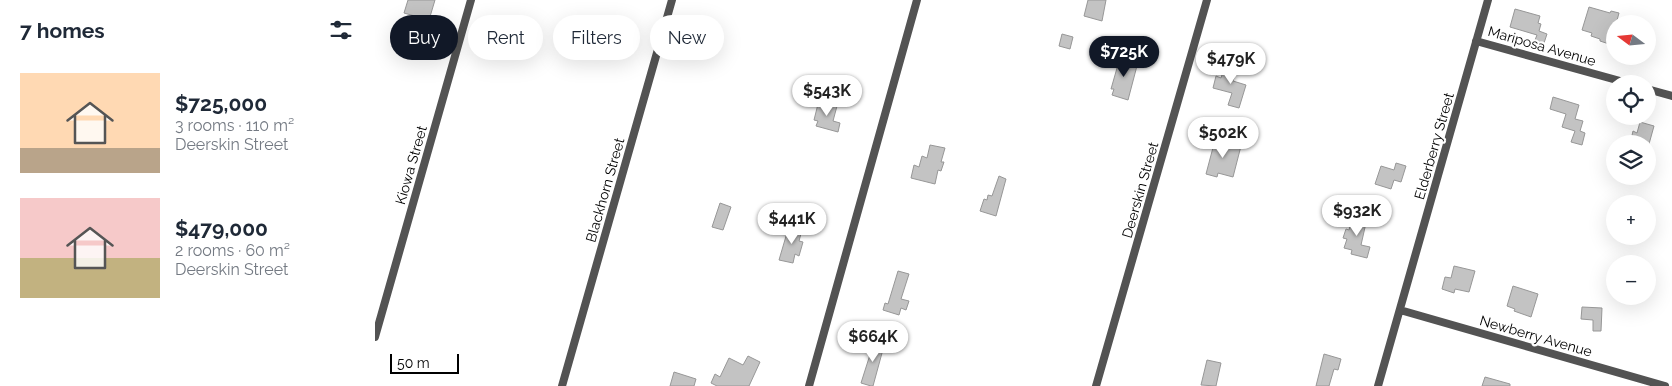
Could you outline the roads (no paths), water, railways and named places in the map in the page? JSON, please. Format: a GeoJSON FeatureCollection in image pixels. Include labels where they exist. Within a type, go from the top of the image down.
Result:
{"type":"FeatureCollection","features":[{"type":"Feature","properties":{"kind":"street","name":"Kiowa Street"},"geometry":{"type":"LineString","coordinates":[[375,338],[471,0]]}},
{"type":"Feature","properties":{"kind":"street","name":"Blackhorn Street"},"geometry":{"type":"LineString","coordinates":[[562,386],[672,0]]}},
{"type":"Feature","properties":{"kind":"street"},"geometry":{"type":"LineString","coordinates":[[809,386],[917,0]]}},
{"type":"Feature","properties":{"kind":"street","name":"Deerskin Street"},"geometry":{"type":"LineString","coordinates":[[1096,386],[1207,0]]}},
{"type":"Feature","properties":{"kind":"street","name":"Elderberry Street"},"geometry":{"type":"LineString","coordinates":[[1379,386],[1488,0]]}},
{"type":"Feature","properties":{"kind":"street","name":"Mariposa Avenue"},"geometry":{"type":"LineString","coordinates":[[1477,40],[1606,77]]}},
{"type":"Feature","properties":{"kind":"street"},"geometry":{"type":"LineString","coordinates":[[1656,92],[1672,96]]}},
{"type":"Feature","properties":{"kind":"street","name":"Newberry Avenue"},"geometry":{"type":"LineString","coordinates":[[1400,310],[1665,386]]}}]}
